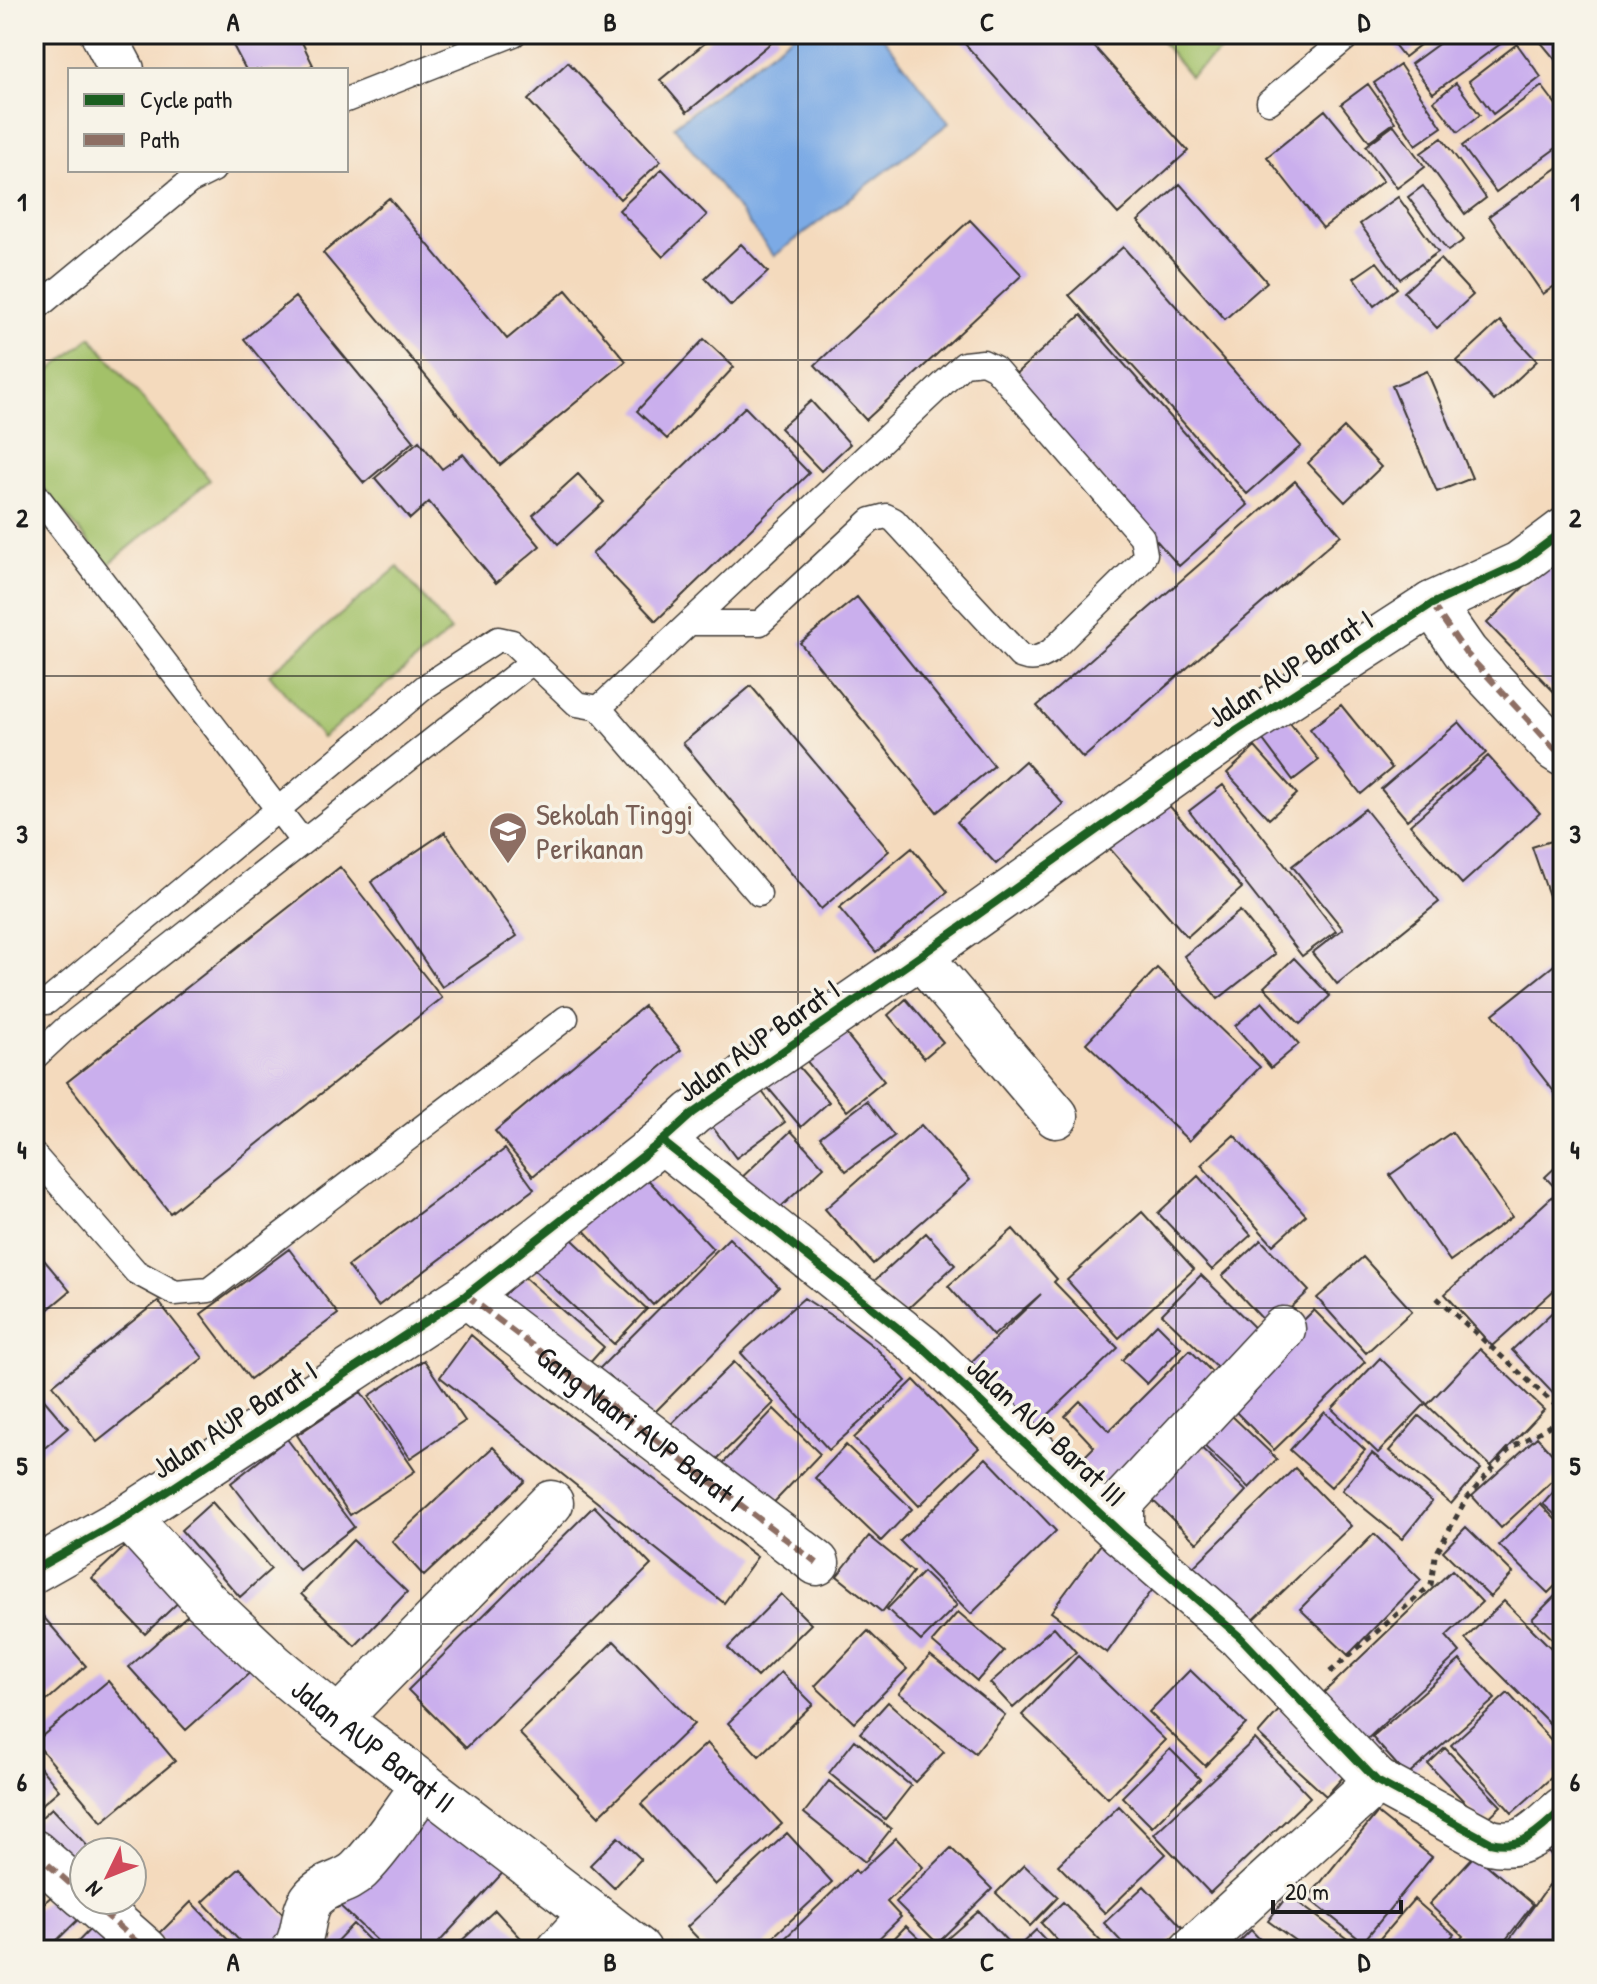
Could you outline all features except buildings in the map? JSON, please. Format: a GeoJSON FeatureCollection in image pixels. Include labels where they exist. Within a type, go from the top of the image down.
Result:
{"type":"FeatureCollection","features":[{"type":"Feature","properties":{"kind":"street"},"geometry":{"type":"LineString","coordinates":[[103,34],[121,68]]}},
{"type":"Feature","properties":{"kind":"street","name":"Jalan AUP Barat I"},"geometry":{"type":"LineString","coordinates":[[34,1570],[128,1517],[466,1295],[662,1141],[693,1113],[1236,731],[1432,604],[1519,564],[1563,531]]}},
{"type":"Feature","properties":{"kind":"street"},"geometry":{"type":"LineString","coordinates":[[1432,604],[1466,653],[1563,754]]}},
{"type":"Feature","properties":{"kind":"street"},"geometry":{"type":"LineString","coordinates":[[920,956],[1056,1116]]}},
{"type":"Feature","properties":{"kind":"street","name":"Jalan AUP Barat III"},"geometry":{"type":"LineString","coordinates":[[662,1141],[923,1348],[1122,1534],[1240,1637],[1377,1781],[1498,1844],[1524,1842],[1563,1809]]}},
{"type":"Feature","properties":{"kind":"street","name":"Gang Naari AUP Barat I"},"geometry":{"type":"LineString","coordinates":[[466,1295],[817,1563]]}},
{"type":"Feature","properties":{"kind":"street"},"geometry":{"type":"LineString","coordinates":[[1122,1534],[1122,1502],[1283,1329]]}},
{"type":"Feature","properties":{"kind":"street"},"geometry":{"type":"LineString","coordinates":[[338,1719],[551,1503]]}},
{"type":"Feature","properties":{"kind":"street","name":"Jalan AUP Barat II"},"geometry":{"type":"LineString","coordinates":[[128,1517],[204,1600],[274,1666],[338,1719],[639,1950]]}},
{"type":"Feature","properties":{"kind":"street"},"geometry":{"type":"LineString","coordinates":[[1192,1950],[1377,1781]]}},
{"type":"Feature","properties":{"kind":"street"},"geometry":{"type":"LineString","coordinates":[[294,1950],[300,1942],[309,1902],[323,1887],[344,1882],[360,1869],[424,1785]]}},
{"type":"Feature","properties":{"kind":"street"},"geometry":{"type":"LineString","coordinates":[[34,1852],[68,1882]]}},
{"type":"Feature","properties":{"kind":"street"},"geometry":{"type":"LineString","coordinates":[[559,1950],[591,1915]]}},
{"type":"Feature","properties":{"kind":"street"},"geometry":{"type":"LineString","coordinates":[[107,1916],[146,1950]]}},
{"type":"Feature","properties":{"kind":"lane"},"geometry":{"type":"LineString","coordinates":[[348,99],[514,34]]}},
{"type":"Feature","properties":{"kind":"lane"},"geometry":{"type":"LineString","coordinates":[[1269,102],[1351,34]]}},
{"type":"Feature","properties":{"kind":"lane"},"geometry":{"type":"LineString","coordinates":[[34,310],[189,182],[209,172]]}},
{"type":"Feature","properties":{"kind":"lane"},"geometry":{"type":"LineString","coordinates":[[599,708],[964,364],[974,361],[995,368],[1142,537],[1145,546],[1141,562],[1051,651],[1039,659],[1020,656],[894,520],[886,516],[871,520],[760,623],[690,623]]}},
{"type":"Feature","properties":{"kind":"lane"},"geometry":{"type":"LineString","coordinates":[[34,492],[303,842]]}},
{"type":"Feature","properties":{"kind":"lane"},"geometry":{"type":"LineString","coordinates":[[65,1029],[40,995],[279,809],[426,686],[475,651],[498,639],[512,642],[577,704],[599,708],[759,894]]}},
{"type":"Feature","properties":{"kind":"lane"},"geometry":{"type":"LineString","coordinates":[[34,1058],[65,1029],[532,662]]}},
{"type":"Feature","properties":{"kind":"lane"},"geometry":{"type":"LineString","coordinates":[[34,1155],[136,1272],[175,1293],[209,1290],[566,1018]]}},
{"type":"Feature","properties":{"kind":"path"},"geometry":{"type":"LineString","coordinates":[[1299,1699],[1431,1585],[1435,1556],[1465,1501],[1508,1450],[1563,1415],[1437,1298]]}},
{"type":"Feature","properties":{"kind":"green space"},"geometry":{"type":"Polygon","coordinates":[[[1155,34],[1241,34],[1190,76],[1155,34]]]}},
{"type":"Feature","properties":{"kind":"green space"},"geometry":{"type":"Polygon","coordinates":[[[91,337],[210,480],[108,565],[34,477],[34,384],[91,337]]]}},
{"type":"Feature","properties":{"kind":"green space"},"geometry":{"type":"Polygon","coordinates":[[[398,567],[451,631],[322,738],[269,674],[398,567]]]}},
{"type":"Feature","properties":{"kind":"water"},"geometry":{"type":"Polygon","coordinates":[[[794,34],[881,34],[949,123],[774,256],[674,126],[794,34]]]}},
{"type":"Feature","properties":{"kind":"marked path"},"geometry":{"type":"LineString","coordinates":[[1432,604],[1466,653],[1563,754]]}},
{"type":"Feature","properties":{"kind":"marked path"},"geometry":{"type":"LineString","coordinates":[[466,1295],[817,1563]]}},
{"type":"Feature","properties":{"kind":"marked path"},"geometry":{"type":"LineString","coordinates":[[34,1852],[68,1882]]}},
{"type":"Feature","properties":{"kind":"marked path"},"geometry":{"type":"LineString","coordinates":[[107,1916],[146,1950]]}},
{"type":"Feature","properties":{"kind":"cycle path"},"geometry":{"type":"LineString","coordinates":[[34,1570],[128,1517],[466,1295],[662,1141],[693,1113],[1236,731],[1432,604],[1519,564],[1563,531]]}},
{"type":"Feature","properties":{"kind":"cycle path"},"geometry":{"type":"LineString","coordinates":[[662,1141],[923,1348],[1122,1534],[1240,1637],[1377,1781],[1490,1842],[1502,1844],[1522,1841],[1563,1809]]}},
{"type":"Feature","properties":{"kind":"place","name":"Sekolah Tinggi Perikanan"},"geometry":{"type":"Point","coordinates":[508,865]}}]}
